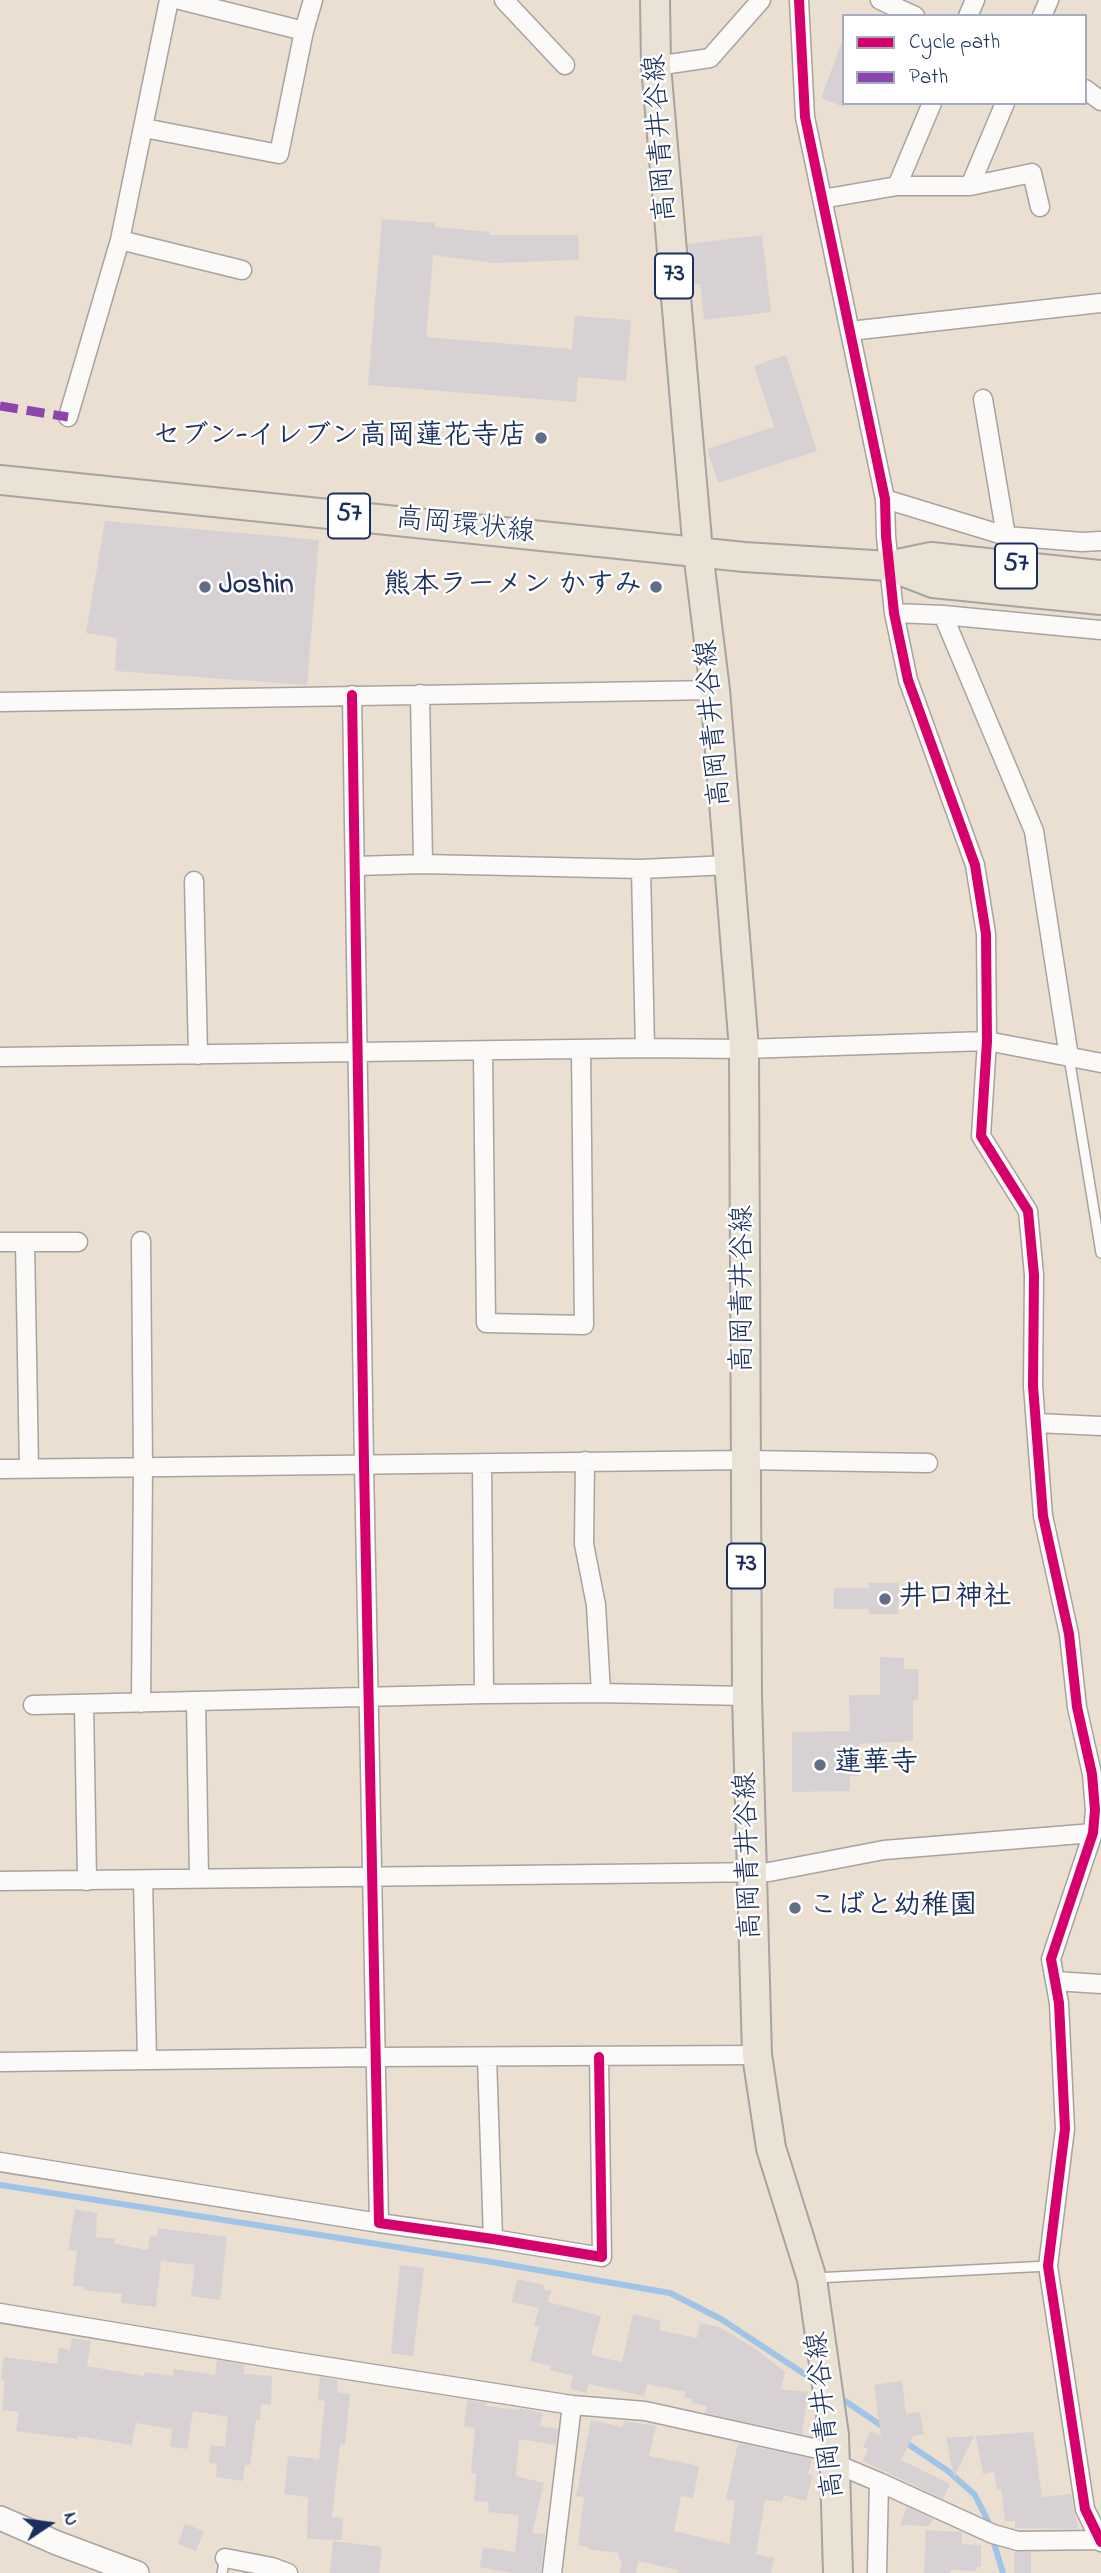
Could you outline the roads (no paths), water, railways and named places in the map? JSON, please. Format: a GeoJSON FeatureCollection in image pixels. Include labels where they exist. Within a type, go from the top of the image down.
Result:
{"type":"FeatureCollection","features":[{"type":"Feature","properties":{"kind":"main road","name":"高岡青井谷線"},"geometry":{"type":"LineString","coordinates":[[655,0],[656,66],[698,552],[715,690],[744,1049],[747,1696],[757,2055],[771,2148],[812,2279],[830,2393],[836,2459],[838,2573]]}},
{"type":"Feature","properties":{"kind":"main road","name":"高岡環状線"},"geometry":{"type":"LineString","coordinates":[[0,480],[698,552],[932,570],[1101,575]]}},
{"type":"Feature","properties":{"kind":"main road","name":"高岡環状線"},"geometry":{"type":"LineString","coordinates":[[932,570],[1101,600]]}},
{"type":"Feature","properties":{"kind":"street"},"geometry":{"type":"LineString","coordinates":[[68,417],[120,240],[169,0]]}},
{"type":"Feature","properties":{"kind":"street"},"geometry":{"type":"LineString","coordinates":[[180,0],[304,31]]}},
{"type":"Feature","properties":{"kind":"street"},"geometry":{"type":"LineString","coordinates":[[144,128],[279,154],[304,31],[313,0]]}},
{"type":"Feature","properties":{"kind":"street"},"geometry":{"type":"LineString","coordinates":[[504,0],[565,65]]}},
{"type":"Feature","properties":{"kind":"street"},"geometry":{"type":"LineString","coordinates":[[656,66],[710,58],[761,0]]}},
{"type":"Feature","properties":{"kind":"street"},"geometry":{"type":"LineString","coordinates":[[0,2313],[278,2360],[572,2404],[645,2411],[836,2459],[879,2483],[993,2534],[1018,2542],[1100,2541],[1085,2509],[1048,2266],[1065,2129],[1059,2003],[1051,1959],[1093,1833],[1095,1810],[1092,1774],[1077,1707],[1069,1634],[1043,1516],[1033,1386],[1034,1275],[1028,1211],[981,1136],[987,1041],[986,934],[975,865],[908,680],[894,613],[885,499],[805,117],[799,0]]}},
{"type":"Feature","properties":{"kind":"street"},"geometry":{"type":"LineString","coordinates":[[880,0],[911,14]]}},
{"type":"Feature","properties":{"kind":"street"},"geometry":{"type":"LineString","coordinates":[[897,186],[931,105]]}},
{"type":"Feature","properties":{"kind":"street"},"geometry":{"type":"LineString","coordinates":[[970,186],[1004,105]]}},
{"type":"Feature","properties":{"kind":"street"},"geometry":{"type":"LineString","coordinates":[[822,199],[897,186],[970,186],[1032,173],[1040,208]]}},
{"type":"Feature","properties":{"kind":"street"},"geometry":{"type":"LineString","coordinates":[[120,240],[242,270]]}},
{"type":"Feature","properties":{"kind":"street"},"geometry":{"type":"LineString","coordinates":[[850,331],[1101,303]]}},
{"type":"Feature","properties":{"kind":"street"},"geometry":{"type":"LineString","coordinates":[[983,399],[1006,536]]}},
{"type":"Feature","properties":{"kind":"street"},"geometry":{"type":"LineString","coordinates":[[885,499],[1006,536],[1101,541]]}},
{"type":"Feature","properties":{"kind":"street"},"geometry":{"type":"LineString","coordinates":[[894,613],[1101,629]]}},
{"type":"Feature","properties":{"kind":"street"},"geometry":{"type":"LineString","coordinates":[[943,615],[1034,831],[1069,1057]]}},
{"type":"Feature","properties":{"kind":"street"},"geometry":{"type":"LineString","coordinates":[[0,702],[715,690]]}},
{"type":"Feature","properties":{"kind":"street"},"geometry":{"type":"LineString","coordinates":[[420,694],[423,864]]}},
{"type":"Feature","properties":{"kind":"street"},"geometry":{"type":"LineString","coordinates":[[352,695],[380,2223]]}},
{"type":"Feature","properties":{"kind":"street"},"geometry":{"type":"LineString","coordinates":[[355,866],[423,864],[641,869],[729,865]]}},
{"type":"Feature","properties":{"kind":"street"},"geometry":{"type":"LineString","coordinates":[[641,869],[645,1048]]}},
{"type":"Feature","properties":{"kind":"street"},"geometry":{"type":"LineString","coordinates":[[194,881],[198,1055]]}},
{"type":"Feature","properties":{"kind":"street"},"geometry":{"type":"LineString","coordinates":[[0,1057],[744,1049],[987,1041],[1101,1063]]}},
{"type":"Feature","properties":{"kind":"street"},"geometry":{"type":"LineString","coordinates":[[483,1052],[486,1323],[584,1325],[581,1050]]}},
{"type":"Feature","properties":{"kind":"street"},"geometry":{"type":"LineString","coordinates":[[141,1241],[144,1467],[141,1703]]}},
{"type":"Feature","properties":{"kind":"street"},"geometry":{"type":"LineString","coordinates":[[0,1242],[78,1242]]}},
{"type":"Feature","properties":{"kind":"street"},"geometry":{"type":"LineString","coordinates":[[25,1242],[29,1469]]}},
{"type":"Feature","properties":{"kind":"street"},"geometry":{"type":"LineString","coordinates":[[1036,1423],[1101,1426]]}},
{"type":"Feature","properties":{"kind":"street"},"geometry":{"type":"LineString","coordinates":[[585,1461],[584,1544],[597,1605],[601,1693]]}},
{"type":"Feature","properties":{"kind":"street"},"geometry":{"type":"LineString","coordinates":[[0,1469],[585,1461],[928,1463]]}},
{"type":"Feature","properties":{"kind":"street"},"geometry":{"type":"LineString","coordinates":[[482,1463],[484,1694]]}},
{"type":"Feature","properties":{"kind":"street"},"geometry":{"type":"LineString","coordinates":[[33,1705],[484,1694],[747,1696]]}},
{"type":"Feature","properties":{"kind":"street"},"geometry":{"type":"LineString","coordinates":[[196,1701],[199,1878]]}},
{"type":"Feature","properties":{"kind":"street"},"geometry":{"type":"LineString","coordinates":[[84,1704],[87,1881]]}},
{"type":"Feature","properties":{"kind":"street"},"geometry":{"type":"LineString","coordinates":[[0,1881],[751,1873],[884,1850],[1093,1833]]}},
{"type":"Feature","properties":{"kind":"street"},"geometry":{"type":"LineString","coordinates":[[143,1880],[147,2060]]}},
{"type":"Feature","properties":{"kind":"street"},"geometry":{"type":"LineString","coordinates":[[1055,1980],[1101,1984]]}},
{"type":"Feature","properties":{"kind":"street"},"geometry":{"type":"LineString","coordinates":[[0,2062],[375,2056],[757,2055]]}},
{"type":"Feature","properties":{"kind":"street"},"geometry":{"type":"LineString","coordinates":[[487,2057],[493,2239]]}},
{"type":"Feature","properties":{"kind":"street"},"geometry":{"type":"LineString","coordinates":[[0,2162],[602,2258],[599,2057]]}},
{"type":"Feature","properties":{"kind":"street"},"geometry":{"type":"LineString","coordinates":[[552,2573],[572,2404]]}},
{"type":"Feature","properties":{"kind":"street"},"geometry":{"type":"LineString","coordinates":[[877,2573],[879,2483]]}},
{"type":"Feature","properties":{"kind":"street"},"geometry":{"type":"LineString","coordinates":[[0,2518],[137,2573]]}},
{"type":"Feature","properties":{"kind":"street"},"geometry":{"type":"LineString","coordinates":[[223,2565],[271,2567],[288,2573]]}},
{"type":"Feature","properties":{"kind":"lane"},"geometry":{"type":"LineString","coordinates":[[1069,1057],[1101,1253]]}},
{"type":"Feature","properties":{"kind":"lane"},"geometry":{"type":"LineString","coordinates":[[812,2279],[1048,2266]]}},
{"type":"Feature","properties":{"kind":"waterway"},"geometry":{"type":"LineString","coordinates":[[0,2185],[486,2261],[670,2293],[721,2319],[818,2383]]}},
{"type":"Feature","properties":{"kind":"waterway"},"geometry":{"type":"LineString","coordinates":[[839,2397],[885,2428]]}},
{"type":"Feature","properties":{"kind":"waterway"},"geometry":{"type":"LineString","coordinates":[[902,2440],[948,2471],[975,2495],[988,2521]]}},
{"type":"Feature","properties":{"kind":"waterway"},"geometry":{"type":"LineString","coordinates":[[994,2543],[1003,2573]]}},
{"type":"Feature","properties":{"kind":"place","name":"セブン-イレブン高岡蓮花寺店"},"geometry":{"type":"Point","coordinates":[541,438]}},
{"type":"Feature","properties":{"kind":"place","name":"Joshin"},"geometry":{"type":"Point","coordinates":[205,587]}},
{"type":"Feature","properties":{"kind":"place","name":"熊本ラーメン かすみ"},"geometry":{"type":"Point","coordinates":[656,587]}},
{"type":"Feature","properties":{"kind":"place","name":"井口神社"},"geometry":{"type":"Point","coordinates":[885,1599]}},
{"type":"Feature","properties":{"kind":"place","name":"蓮華寺"},"geometry":{"type":"Point","coordinates":[820,1765]}},
{"type":"Feature","properties":{"kind":"place","name":"こばと幼稚園"},"geometry":{"type":"Point","coordinates":[795,1908]}}]}
